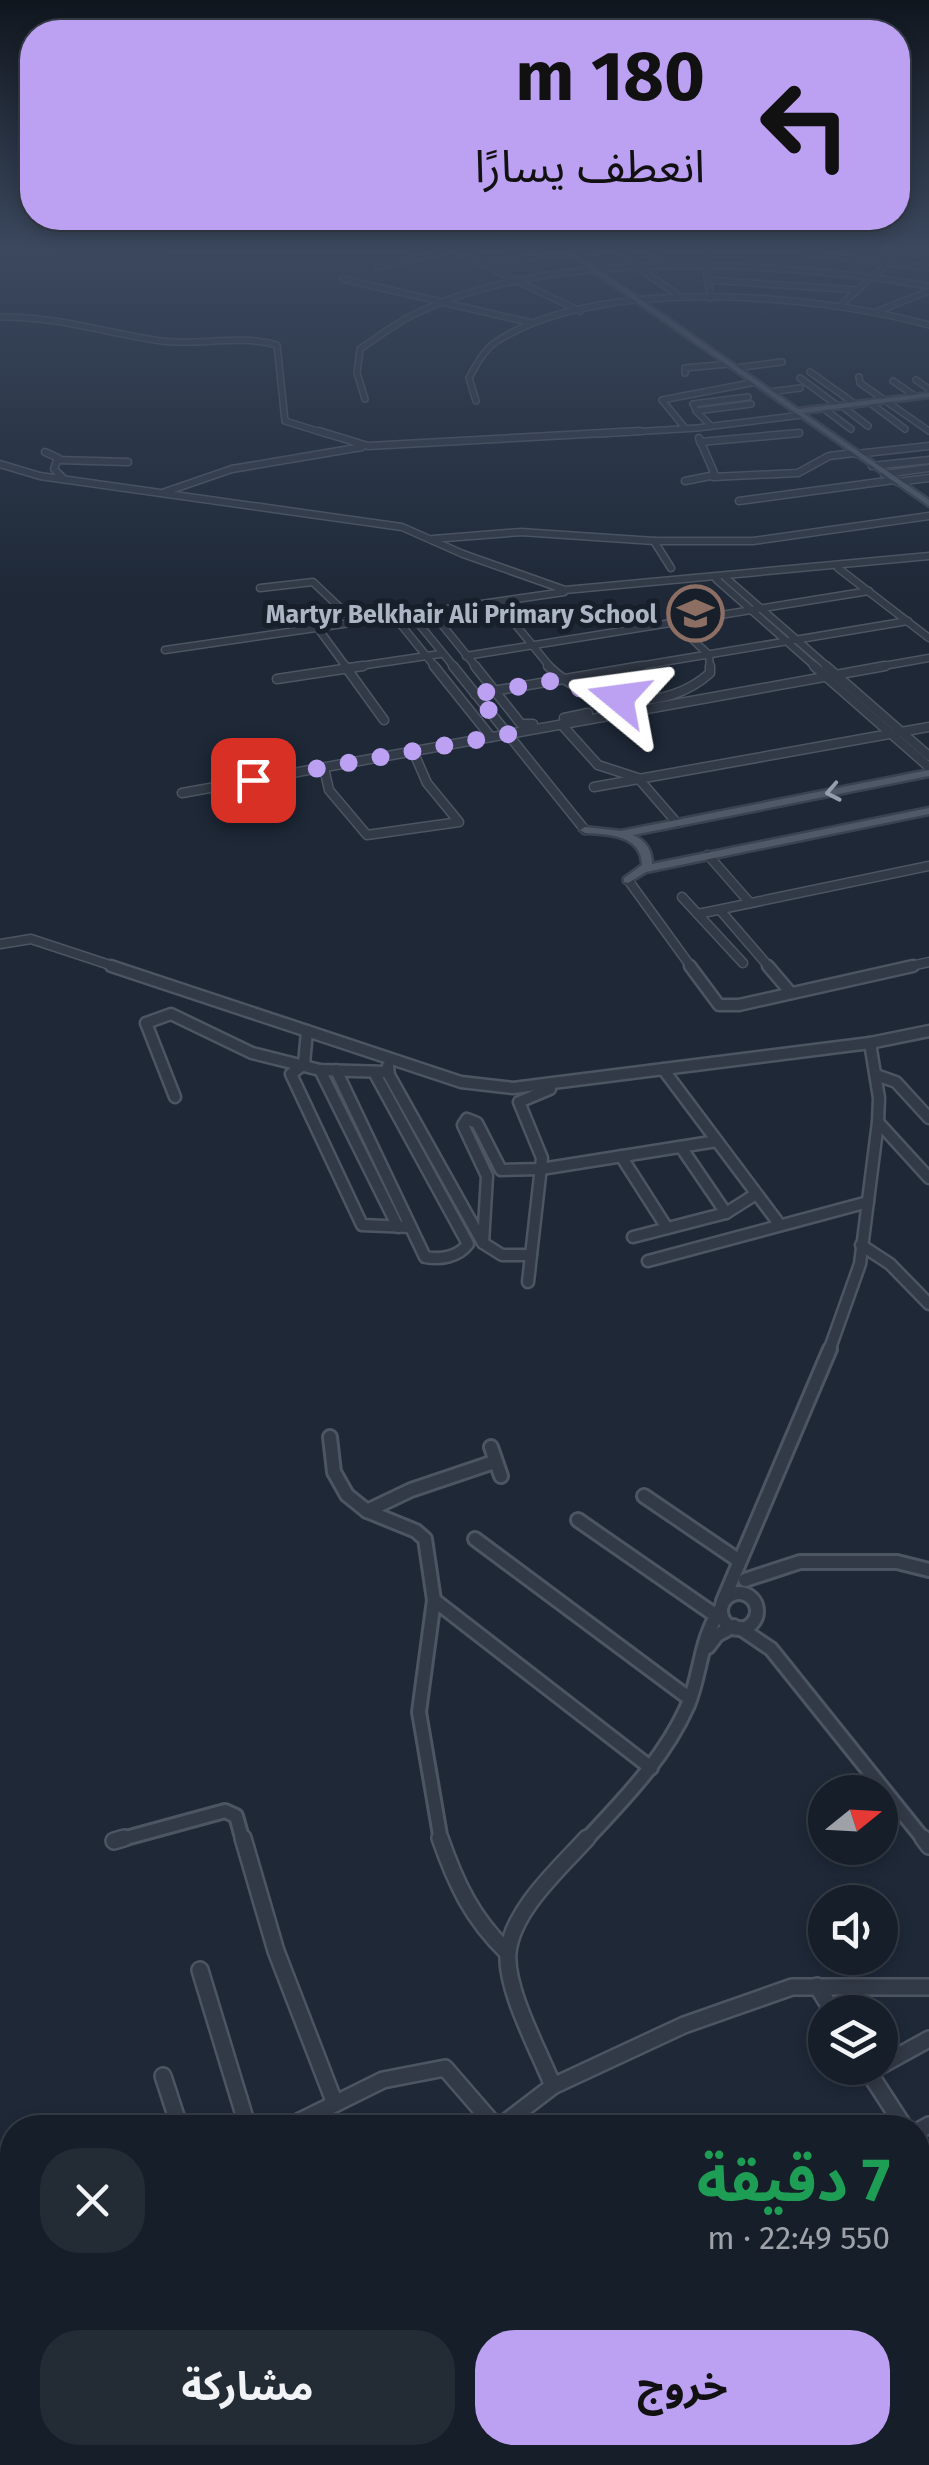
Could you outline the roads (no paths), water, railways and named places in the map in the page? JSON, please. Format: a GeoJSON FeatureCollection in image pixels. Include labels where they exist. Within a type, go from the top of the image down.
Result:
{"type":"FeatureCollection","features":[{"type":"Feature","properties":{"kind":"main road"},"geometry":{"type":"LineString","coordinates":[[729,364],[929,504]]}},
{"type":"Feature","properties":{"kind":"main road"},"geometry":{"type":"LineString","coordinates":[[800,413],[929,392]]}},
{"type":"Feature","properties":{"kind":"main road"},"geometry":{"type":"LineString","coordinates":[[586,830],[621,834],[929,770]]}},
{"type":"Feature","properties":{"kind":"main road"},"geometry":{"type":"LineString","coordinates":[[628,880],[644,869],[929,811]]}},
{"type":"Feature","properties":{"kind":"main road"},"geometry":{"type":"LineString","coordinates":[[621,834],[647,851],[644,869]]}},
{"type":"Feature","properties":{"kind":"street"},"geometry":{"type":"LineString","coordinates":[[279,364],[285,421],[368,446]]}},
{"type":"Feature","properties":{"kind":"street"},"geometry":{"type":"LineString","coordinates":[[358,364],[365,399]]}},
{"type":"Feature","properties":{"kind":"street"},"geometry":{"type":"LineString","coordinates":[[476,364],[468,378],[476,401]]}},
{"type":"Feature","properties":{"kind":"street"},"geometry":{"type":"LineString","coordinates":[[686,372],[686,368],[757,364]]}},
{"type":"Feature","properties":{"kind":"street"},"geometry":{"type":"LineString","coordinates":[[810,372],[855,404]]}},
{"type":"Feature","properties":{"kind":"street"},"geometry":{"type":"LineString","coordinates":[[858,377],[860,383],[929,431]]}},
{"type":"Feature","properties":{"kind":"street"},"geometry":{"type":"LineString","coordinates":[[800,378],[868,426]]}},
{"type":"Feature","properties":{"kind":"street"},"geometry":{"type":"LineString","coordinates":[[916,380],[929,392]]}},
{"type":"Feature","properties":{"kind":"street"},"geometry":{"type":"LineString","coordinates":[[893,381],[929,404]]}},
{"type":"Feature","properties":{"kind":"street"},"geometry":{"type":"LineString","coordinates":[[686,428],[662,400],[756,382]]}},
{"type":"Feature","properties":{"kind":"street"},"geometry":{"type":"LineString","coordinates":[[766,390],[798,386]]}},
{"type":"Feature","properties":{"kind":"street"},"geometry":{"type":"LineString","coordinates":[[698,410],[750,400],[692,405],[711,426]]}},
{"type":"Feature","properties":{"kind":"street"},"geometry":{"type":"LineString","coordinates":[[869,402],[905,429]]}},
{"type":"Feature","properties":{"kind":"street"},"geometry":{"type":"LineString","coordinates":[[728,407],[747,421]]}},
{"type":"Feature","properties":{"kind":"street"},"geometry":{"type":"LineString","coordinates":[[823,408],[850,428]]}},
{"type":"Feature","properties":{"kind":"street"},"geometry":{"type":"LineString","coordinates":[[712,409],[730,423]]}},
{"type":"Feature","properties":{"kind":"street"},"geometry":{"type":"LineString","coordinates":[[161,494],[232,469],[368,446],[697,428],[800,413]]}},
{"type":"Feature","properties":{"kind":"street"},"geometry":{"type":"LineString","coordinates":[[697,428],[714,476]]}},
{"type":"Feature","properties":{"kind":"street"},"geometry":{"type":"LineString","coordinates":[[700,442],[798,433]]}},
{"type":"Feature","properties":{"kind":"street"},"geometry":{"type":"LineString","coordinates":[[714,476],[798,473],[829,456],[929,446]]}},
{"type":"Feature","properties":{"kind":"street"},"geometry":{"type":"LineString","coordinates":[[45,452],[58,460],[128,462]]}},
{"type":"Feature","properties":{"kind":"street"},"geometry":{"type":"LineString","coordinates":[[58,460],[54,469],[65,479]]}},
{"type":"Feature","properties":{"kind":"street"},"geometry":{"type":"LineString","coordinates":[[872,466],[929,460]]}},
{"type":"Feature","properties":{"kind":"street"},"geometry":{"type":"LineString","coordinates":[[685,481],[788,469],[788,463]]}},
{"type":"Feature","properties":{"kind":"street"},"geometry":{"type":"LineString","coordinates":[[0,464],[161,494],[388,524],[565,590],[929,558]]}},
{"type":"Feature","properties":{"kind":"street"},"geometry":{"type":"LineString","coordinates":[[884,474],[929,468]]}},
{"type":"Feature","properties":{"kind":"street"},"geometry":{"type":"LineString","coordinates":[[739,501],[929,478]]}},
{"type":"Feature","properties":{"kind":"street"},"geometry":{"type":"LineString","coordinates":[[917,496],[929,495]]}},
{"type":"Feature","properties":{"kind":"street"},"geometry":{"type":"LineString","coordinates":[[433,539],[521,532],[654,542],[754,542],[929,516]]}},
{"type":"Feature","properties":{"kind":"street"},"geometry":{"type":"LineString","coordinates":[[654,542],[671,568]]}},
{"type":"Feature","properties":{"kind":"street"},"geometry":{"type":"LineString","coordinates":[[164,650],[543,596],[929,558]]}},
{"type":"Feature","properties":{"kind":"street"},"geometry":{"type":"LineString","coordinates":[[840,569],[929,638]]}},
{"type":"Feature","properties":{"kind":"street"},"geometry":{"type":"LineString","coordinates":[[722,580],[761,609],[929,756]]}},
{"type":"Feature","properties":{"kind":"street"},"geometry":{"type":"LineString","coordinates":[[722,580],[929,770]]}},
{"type":"Feature","properties":{"kind":"street"},"geometry":{"type":"LineString","coordinates":[[260,588],[313,582],[354,622]]}},
{"type":"Feature","properties":{"kind":"street"},"geometry":{"type":"LineString","coordinates":[[466,656],[869,592]]}},
{"type":"Feature","properties":{"kind":"street"},"geometry":{"type":"LineString","coordinates":[[502,608],[563,679],[608,696],[660,698],[703,682],[712,664],[709,655],[674,622]]}},
{"type":"Feature","properties":{"kind":"street"},"geometry":{"type":"LineString","coordinates":[[410,614],[586,830]]}},
{"type":"Feature","properties":{"kind":"street"},"geometry":{"type":"LineString","coordinates":[[395,617],[492,737]]}},
{"type":"Feature","properties":{"kind":"street"},"geometry":{"type":"LineString","coordinates":[[439,620],[521,724],[588,713]]}},
{"type":"Feature","properties":{"kind":"street"},"geometry":{"type":"LineString","coordinates":[[475,694],[908,622]]}},
{"type":"Feature","properties":{"kind":"street"},"geometry":{"type":"LineString","coordinates":[[317,627],[384,720]]}},
{"type":"Feature","properties":{"kind":"street"},"geometry":{"type":"LineString","coordinates":[[276,679],[440,654]]}},
{"type":"Feature","properties":{"kind":"street"},"geometry":{"type":"LineString","coordinates":[[182,793],[929,658]]}},
{"type":"Feature","properties":{"kind":"street"},"geometry":{"type":"LineString","coordinates":[[562,725],[598,765],[638,778],[678,822]]}},
{"type":"Feature","properties":{"kind":"street"},"geometry":{"type":"LineString","coordinates":[[594,786],[929,727]]}},
{"type":"Feature","properties":{"kind":"street"},"geometry":{"type":"LineString","coordinates":[[324,768],[330,790],[366,835],[460,822],[427,783],[413,752]]}},
{"type":"Feature","properties":{"kind":"street"},"geometry":{"type":"LineString","coordinates":[[708,855],[750,903]]}},
{"type":"Feature","properties":{"kind":"street"},"geometry":{"type":"LineString","coordinates":[[698,914],[929,866]]}},
{"type":"Feature","properties":{"kind":"street"},"geometry":{"type":"LineString","coordinates":[[628,880],[716,1004],[733,1006],[929,962]]}},
{"type":"Feature","properties":{"kind":"street"},"geometry":{"type":"LineString","coordinates":[[682,897],[744,963]]}},
{"type":"Feature","properties":{"kind":"street"},"geometry":{"type":"LineString","coordinates":[[720,910],[790,993]]}},
{"type":"Feature","properties":{"kind":"street"},"geometry":{"type":"LineString","coordinates":[[0,944],[31,939],[490,1088],[663,1070],[870,1043],[929,1031]]}},
{"type":"Feature","properties":{"kind":"street"},"geometry":{"type":"LineString","coordinates":[[175,1097],[146,1024],[153,1018],[180,1016],[252,1053],[320,1070],[388,1072]]}},
{"type":"Feature","properties":{"kind":"street"},"geometry":{"type":"LineString","coordinates":[[307,1031],[304,1064],[291,1074],[362,1225],[404,1227]]}},
{"type":"Feature","properties":{"kind":"street"},"geometry":{"type":"LineString","coordinates":[[553,2086],[511,1974],[507,1952],[515,1930],[535,1898],[651,1768],[690,1699],[740,1556],[824,1365],[860,1264],[878,1122],[870,1043]]}},
{"type":"Feature","properties":{"kind":"street"},"geometry":{"type":"LineString","coordinates":[[388,1072],[393,1059]]}},
{"type":"Feature","properties":{"kind":"street"},"geometry":{"type":"LineString","coordinates":[[320,1070],[424,1257],[461,1254],[468,1247],[374,1072]]}},
{"type":"Feature","properties":{"kind":"street"},"geometry":{"type":"LineString","coordinates":[[336,1070],[404,1227]]}},
{"type":"Feature","properties":{"kind":"street"},"geometry":{"type":"LineString","coordinates":[[663,1070],[780,1225]]}},
{"type":"Feature","properties":{"kind":"street"},"geometry":{"type":"LineString","coordinates":[[388,1072],[483,1242],[496,1253],[532,1255]]}},
{"type":"Feature","properties":{"kind":"street"},"geometry":{"type":"LineString","coordinates":[[876,1076],[896,1082],[929,1118]]}},
{"type":"Feature","properties":{"kind":"street"},"geometry":{"type":"LineString","coordinates":[[528,1282],[542,1168],[540,1148],[519,1102],[564,1082]]}},
{"type":"Feature","properties":{"kind":"street"},"geometry":{"type":"LineString","coordinates":[[483,1242],[487,1176],[464,1121],[472,1119],[477,1123],[497,1168],[542,1168],[716,1141]]}},
{"type":"Feature","properties":{"kind":"street"},"geometry":{"type":"LineString","coordinates":[[878,1122],[929,1178]]}},
{"type":"Feature","properties":{"kind":"street"},"geometry":{"type":"LineString","coordinates":[[681,1147],[726,1213]]}},
{"type":"Feature","properties":{"kind":"street"},"geometry":{"type":"LineString","coordinates":[[621,1156],[667,1228]]}},
{"type":"Feature","properties":{"kind":"street"},"geometry":{"type":"LineString","coordinates":[[633,1236],[726,1213],[756,1194]]}},
{"type":"Feature","properties":{"kind":"street"},"geometry":{"type":"LineString","coordinates":[[648,1261],[868,1202]]}},
{"type":"Feature","properties":{"kind":"street"},"geometry":{"type":"LineString","coordinates":[[862,1245],[890,1264],[929,1304]]}},
{"type":"Feature","properties":{"kind":"street"},"geometry":{"type":"LineString","coordinates":[[330,1437],[334,1472],[347,1495],[367,1511],[416,1531],[425,1539],[434,1600],[419,1712],[438,1831],[461,1896],[482,1929],[507,1952]]}},
{"type":"Feature","properties":{"kind":"street"},"geometry":{"type":"LineString","coordinates":[[491,1447],[501,1476]]}},
{"type":"Feature","properties":{"kind":"street"},"geometry":{"type":"LineString","coordinates":[[367,1511],[411,1490],[494,1462]]}},
{"type":"Feature","properties":{"kind":"street"},"geometry":{"type":"LineString","coordinates":[[644,1496],[740,1556],[770,1649]]}},
{"type":"Feature","properties":{"kind":"street"},"geometry":{"type":"LineString","coordinates":[[578,1520],[719,1609],[724,1620],[770,1649],[929,1846]]}},
{"type":"Feature","properties":{"kind":"street"},"geometry":{"type":"LineString","coordinates":[[475,1539],[690,1699]]}},
{"type":"Feature","properties":{"kind":"street"},"geometry":{"type":"LineString","coordinates":[[745,1580],[800,1562],[897,1562],[929,1570]]}},
{"type":"Feature","properties":{"kind":"street"},"geometry":{"type":"LineString","coordinates":[[719,1609],[740,1595],[752,1600]]}},
{"type":"Feature","properties":{"kind":"street"},"geometry":{"type":"LineString","coordinates":[[434,1600],[651,1768]]}},
{"type":"Feature","properties":{"kind":"street"},"geometry":{"type":"LineString","coordinates":[[704,1652],[716,1636],[752,1625],[758,1616]]}},
{"type":"Feature","properties":{"kind":"street"},"geometry":{"type":"LineString","coordinates":[[114,1841],[225,1811],[236,1816],[276,1951],[334,2101]]}},
{"type":"Feature","properties":{"kind":"street"},"geometry":{"type":"LineString","coordinates":[[200,1970],[244,2115]]}},
{"type":"Feature","properties":{"kind":"street"},"geometry":{"type":"LineString","coordinates":[[817,1986],[823,1995]]}},
{"type":"Feature","properties":{"kind":"street"},"geometry":{"type":"LineString","coordinates":[[515,2115],[553,2086],[684,2025],[792,1987],[929,1986]]}},
{"type":"Feature","properties":{"kind":"street"},"geometry":{"type":"LineString","coordinates":[[898,2058],[926,2046]]}},
{"type":"Feature","properties":{"kind":"street"},"geometry":{"type":"LineString","coordinates":[[309,2115],[334,2101],[424,2068],[446,2068],[487,2115]]}},
{"type":"Feature","properties":{"kind":"street"},"geometry":{"type":"LineString","coordinates":[[163,2076],[176,2115]]}},
{"type":"Feature","properties":{"kind":"street"},"geometry":{"type":"LineString","coordinates":[[882,2085],[898,2115]]}},
{"type":"Feature","properties":{"kind":"place","name":"Martyr Belkhair Ali Primary School"},"geometry":{"type":"Point","coordinates":[696,614]}}]}
